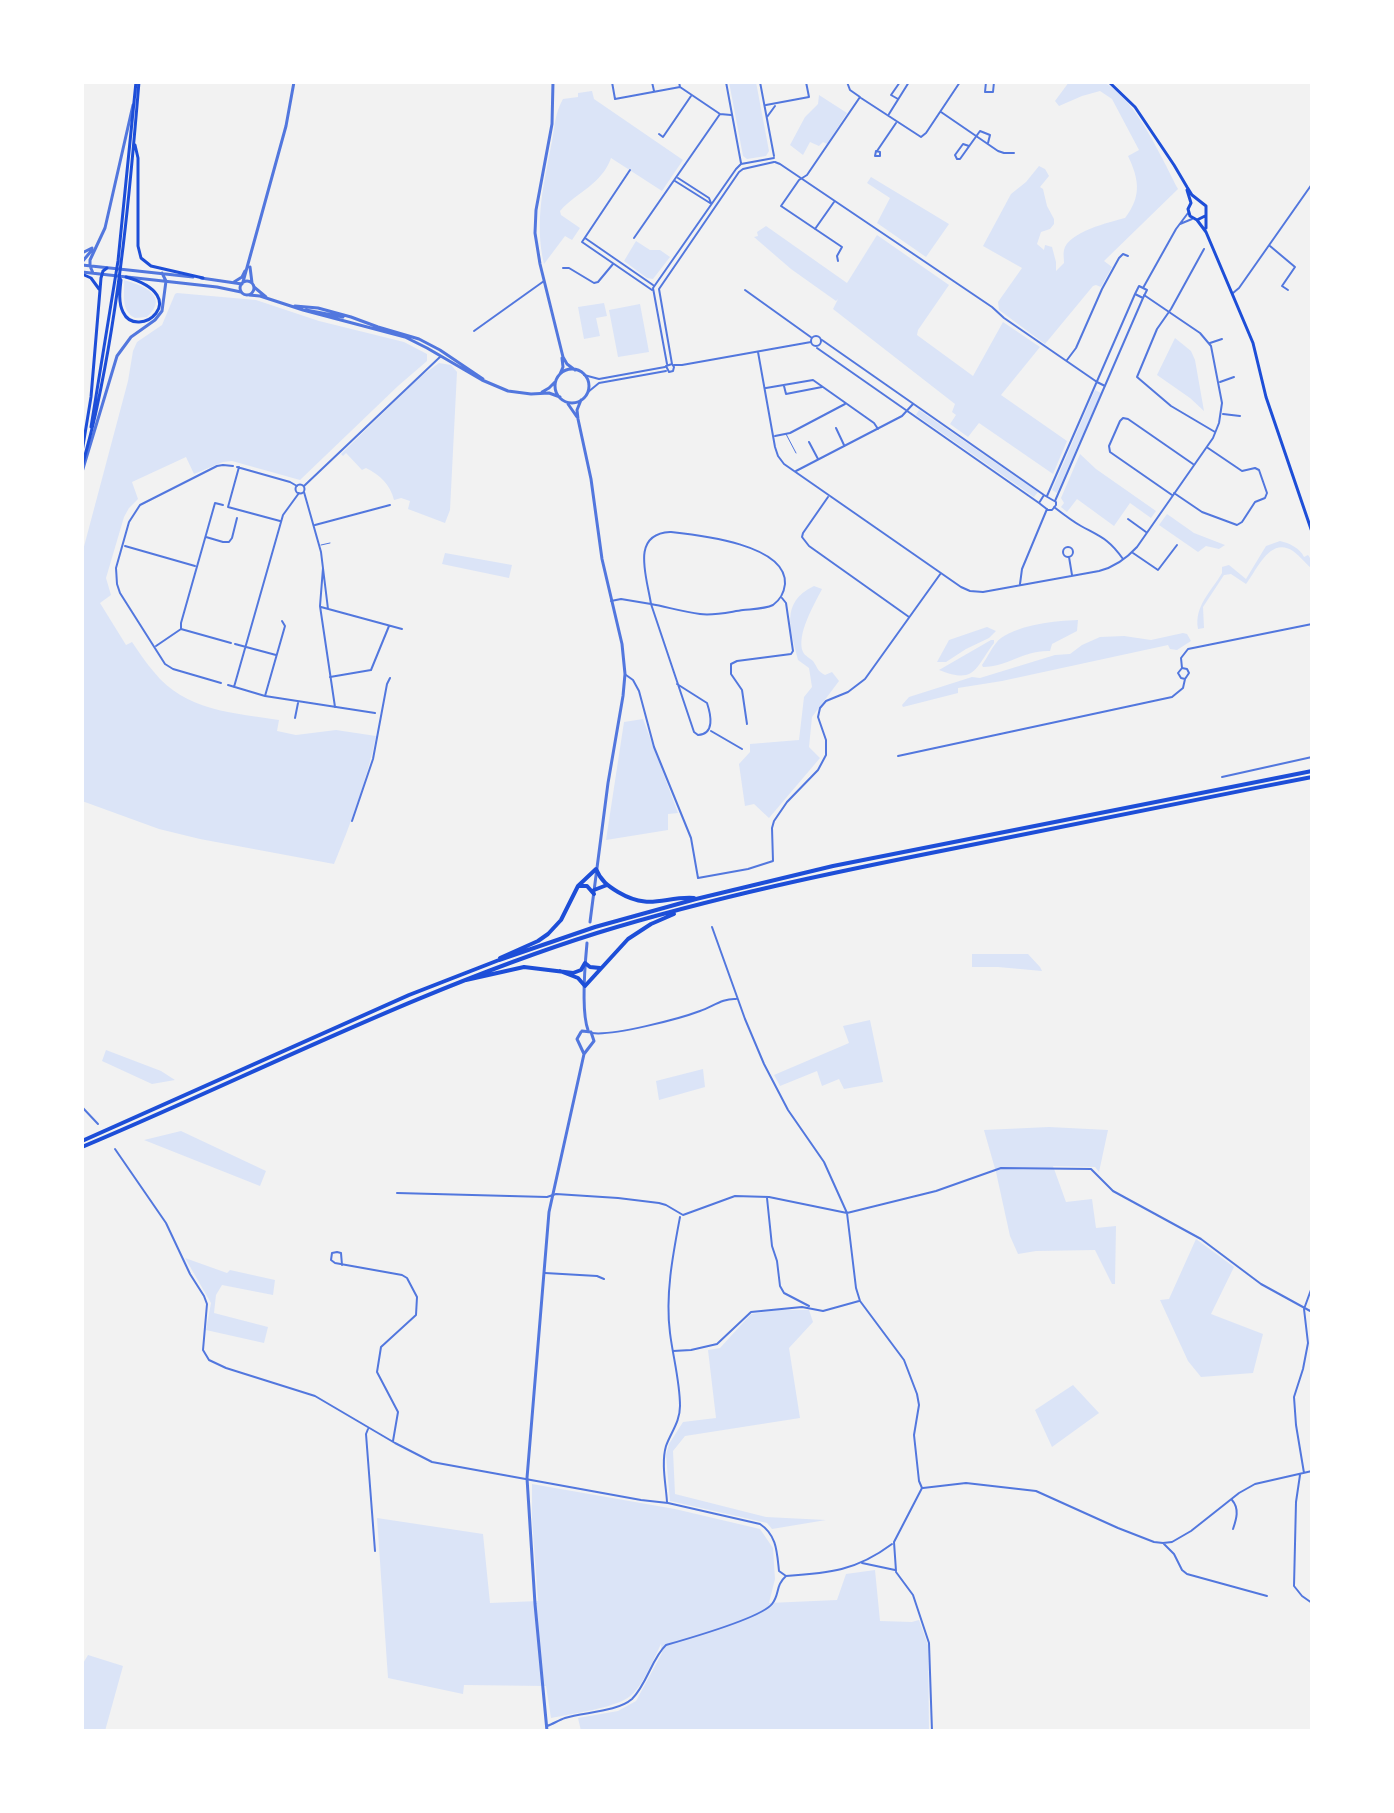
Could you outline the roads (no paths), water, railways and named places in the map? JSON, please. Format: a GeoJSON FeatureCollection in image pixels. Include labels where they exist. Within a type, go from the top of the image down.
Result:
{"type":"FeatureCollection","features":[{"type":"Feature","properties":{"kind":"highway"},"geometry":{"type":"LineString","coordinates":[[83,1140],[368,1013],[499,960],[595,927],[833,866],[1312,771]]}},
{"type":"Feature","properties":{"kind":"highway"},"geometry":{"type":"LineString","coordinates":[[82,1147],[463,980],[698,902],[1312,777]]}},
{"type":"Feature","properties":{"kind":"highway"},"geometry":{"type":"LineString","coordinates":[[499,960],[502,955],[548,934],[561,920],[578,886],[596,869],[607,885],[627,897],[648,903],[692,897],[698,902]]}},
{"type":"Feature","properties":{"kind":"highway"},"geometry":{"type":"LineString","coordinates":[[578,886],[587,886],[594,892],[607,885]]}},
{"type":"Feature","properties":{"kind":"highway"},"geometry":{"type":"LineString","coordinates":[[560,971],[578,978],[585,986],[640,931],[698,902]]}},
{"type":"Feature","properties":{"kind":"highway"},"geometry":{"type":"LineString","coordinates":[[463,980],[470,981],[524,967],[578,972],[585,963],[594,969],[604,967]]}},
{"type":"Feature","properties":{"kind":"main road"},"geometry":{"type":"LineString","coordinates":[[126,277],[154,290],[159,302],[157,313],[147,321],[140,322],[126,316],[121,306],[118,283],[137,82]]}},
{"type":"Feature","properties":{"kind":"main road"},"geometry":{"type":"LineString","coordinates":[[82,470],[119,277],[134,143],[137,82]]}},
{"type":"Feature","properties":{"kind":"main road"},"geometry":{"type":"LineString","coordinates":[[1109,82],[1135,107],[1187,187],[1206,206],[1206,232]]}},
{"type":"Feature","properties":{"kind":"main road"},"geometry":{"type":"LineString","coordinates":[[134,143],[138,158],[138,246],[141,258],[151,266],[203,278]]}},
{"type":"Feature","properties":{"kind":"main road"},"geometry":{"type":"LineString","coordinates":[[1187,187],[1191,203],[1188,212],[1206,232],[1253,343],[1266,397],[1312,532]]}},
{"type":"Feature","properties":{"kind":"main road"},"geometry":{"type":"LineString","coordinates":[[1191,203],[1198,200]]}},
{"type":"Feature","properties":{"kind":"main road"},"geometry":{"type":"LineString","coordinates":[[1195,219],[1205,216]]}},
{"type":"Feature","properties":{"kind":"main road"},"geometry":{"type":"LineString","coordinates":[[82,452],[91,397],[102,274],[107,268]]}},
{"type":"Feature","properties":{"kind":"main road"},"geometry":{"type":"LineString","coordinates":[[82,273],[96,283],[100,293]]}},
{"type":"Feature","properties":{"kind":"street"},"geometry":{"type":"LineString","coordinates":[[241,292],[286,126],[294,82]]}},
{"type":"Feature","properties":{"kind":"street"},"geometry":{"type":"LineString","coordinates":[[531,394],[547,389],[557,380],[563,364],[536,246],[536,216],[552,124],[553,82]]}},
{"type":"Feature","properties":{"kind":"street"},"geometry":{"type":"LineString","coordinates":[[612,82],[615,99],[680,87]]}},
{"type":"Feature","properties":{"kind":"street"},"geometry":{"type":"LineString","coordinates":[[652,82],[655,92]]}},
{"type":"Feature","properties":{"kind":"street"},"geometry":{"type":"LineString","coordinates":[[679,82],[680,87],[720,114],[732,115]]}},
{"type":"Feature","properties":{"kind":"street"},"geometry":{"type":"LineString","coordinates":[[726,82],[743,169]]}},
{"type":"Feature","properties":{"kind":"street"},"geometry":{"type":"LineString","coordinates":[[760,82],[774,160]]}},
{"type":"Feature","properties":{"kind":"street"},"geometry":{"type":"LineString","coordinates":[[764,105],[809,97],[806,82]]}},
{"type":"Feature","properties":{"kind":"street"},"geometry":{"type":"LineString","coordinates":[[847,82],[850,90],[915,134],[923,136],[960,82]]}},
{"type":"Feature","properties":{"kind":"street"},"geometry":{"type":"LineString","coordinates":[[899,100],[891,95],[900,82]]}},
{"type":"Feature","properties":{"kind":"street"},"geometry":{"type":"LineString","coordinates":[[888,116],[909,82]]}},
{"type":"Feature","properties":{"kind":"street"},"geometry":{"type":"LineString","coordinates":[[986,82],[985,92],[993,92],[994,82]]}},
{"type":"Feature","properties":{"kind":"street"},"geometry":{"type":"LineString","coordinates":[[659,134],[663,137],[692,95]]}},
{"type":"Feature","properties":{"kind":"street"},"geometry":{"type":"LineString","coordinates":[[838,261],[842,247],[781,206],[807,175],[860,97]]}},
{"type":"Feature","properties":{"kind":"street"},"geometry":{"type":"LineString","coordinates":[[134,101],[105,228],[82,264],[242,283],[247,281],[269,299]]}},
{"type":"Feature","properties":{"kind":"street"},"geometry":{"type":"LineString","coordinates":[[767,118],[777,103]]}},
{"type":"Feature","properties":{"kind":"street"},"geometry":{"type":"LineString","coordinates":[[941,112],[1001,152],[1014,153]]}},
{"type":"Feature","properties":{"kind":"street"},"geometry":{"type":"LineString","coordinates":[[634,238],[720,114]]}},
{"type":"Feature","properties":{"kind":"street"},"geometry":{"type":"LineString","coordinates":[[877,151],[897,122]]}},
{"type":"Feature","properties":{"kind":"street"},"geometry":{"type":"LineString","coordinates":[[969,146],[980,131],[991,137],[988,144]]}},
{"type":"Feature","properties":{"kind":"street"},"geometry":{"type":"LineString","coordinates":[[655,286],[743,169],[774,160]]}},
{"type":"Feature","properties":{"kind":"street"},"geometry":{"type":"LineString","coordinates":[[682,365],[671,372],[667,367],[656,291],[741,164],[774,160],[1105,386]]}},
{"type":"Feature","properties":{"kind":"street"},"geometry":{"type":"LineString","coordinates":[[583,240],[630,170]]}},
{"type":"Feature","properties":{"kind":"street"},"geometry":{"type":"LineString","coordinates":[[675,178],[714,205]]}},
{"type":"Feature","properties":{"kind":"street"},"geometry":{"type":"LineString","coordinates":[[1233,293],[1312,184]]}},
{"type":"Feature","properties":{"kind":"street"},"geometry":{"type":"LineString","coordinates":[[815,229],[835,201]]}},
{"type":"Feature","properties":{"kind":"street"},"geometry":{"type":"LineString","coordinates":[[1143,288],[1188,212]]}},
{"type":"Feature","properties":{"kind":"street"},"geometry":{"type":"LineString","coordinates":[[1179,225],[1195,219]]}},
{"type":"Feature","properties":{"kind":"street"},"geometry":{"type":"LineString","coordinates":[[233,282],[243,274],[255,240]]}},
{"type":"Feature","properties":{"kind":"street"},"geometry":{"type":"LineString","coordinates":[[249,295],[253,291],[250,268],[255,240]]}},
{"type":"Feature","properties":{"kind":"street"},"geometry":{"type":"LineString","coordinates":[[583,240],[656,291]]}},
{"type":"Feature","properties":{"kind":"street"},"geometry":{"type":"LineString","coordinates":[[583,240],[655,286],[673,370]]}},
{"type":"Feature","properties":{"kind":"street"},"geometry":{"type":"LineString","coordinates":[[1269,245],[1295,267],[1282,286],[1288,290]]}},
{"type":"Feature","properties":{"kind":"street"},"geometry":{"type":"LineString","coordinates":[[82,253],[95,247]]}},
{"type":"Feature","properties":{"kind":"street"},"geometry":{"type":"LineString","coordinates":[[93,273],[90,266],[95,247]]}},
{"type":"Feature","properties":{"kind":"street"},"geometry":{"type":"LineString","coordinates":[[1204,249],[1151,340],[1137,377],[1171,406],[1216,432]]}},
{"type":"Feature","properties":{"kind":"street"},"geometry":{"type":"LineString","coordinates":[[1067,361],[1119,258],[1123,254],[1128,256]]}},
{"type":"Feature","properties":{"kind":"street"},"geometry":{"type":"LineString","coordinates":[[563,268],[569,268],[594,283],[618,261]]}},
{"type":"Feature","properties":{"kind":"street"},"geometry":{"type":"LineString","coordinates":[[82,273],[230,289],[303,310],[343,317]]}},
{"type":"Feature","properties":{"kind":"street"},"geometry":{"type":"LineString","coordinates":[[82,470],[117,356],[131,337],[160,315],[166,281],[162,273]]}},
{"type":"Feature","properties":{"kind":"street"},"geometry":{"type":"LineString","coordinates":[[474,331],[544,281]]}},
{"type":"Feature","properties":{"kind":"street"},"geometry":{"type":"LineString","coordinates":[[745,290],[812,340],[817,348],[1050,511],[1056,504],[1147,290],[1139,286],[1046,495],[1039,503]]}},
{"type":"Feature","properties":{"kind":"street"},"geometry":{"type":"LineString","coordinates":[[758,352],[780,459],[961,587],[974,592],[1021,585],[1104,570],[1124,560],[1174,495],[1216,432],[1221,413],[1219,382],[1209,343],[1169,312],[1144,296],[1135,294]]}},
{"type":"Feature","properties":{"kind":"street"},"geometry":{"type":"LineString","coordinates":[[287,305],[315,308],[405,337],[443,354],[489,383],[508,391],[560,397],[578,419]]}},
{"type":"Feature","properties":{"kind":"street"},"geometry":{"type":"LineString","coordinates":[[557,335],[564,359],[584,375],[600,379],[667,367]]}},
{"type":"Feature","properties":{"kind":"street"},"geometry":{"type":"LineString","coordinates":[[590,922],[625,674],[622,644],[602,559],[578,419],[577,410],[588,392],[599,383],[672,365],[758,352],[812,340],[816,336],[1055,501]]}},
{"type":"Feature","properties":{"kind":"street"},"geometry":{"type":"LineString","coordinates":[[1209,343],[1222,339]]}},
{"type":"Feature","properties":{"kind":"street"},"geometry":{"type":"LineString","coordinates":[[817,348],[822,340]]}},
{"type":"Feature","properties":{"kind":"street"},"geometry":{"type":"LineString","coordinates":[[221,683],[168,667],[120,593],[116,568],[129,522],[140,505],[223,465],[304,486],[443,354]]}},
{"type":"Feature","properties":{"kind":"street"},"geometry":{"type":"LineString","coordinates":[[560,375],[567,370],[575,370]]}},
{"type":"Feature","properties":{"kind":"street"},"geometry":{"type":"LineString","coordinates":[[584,375],[589,383],[588,392]]}},
{"type":"Feature","properties":{"kind":"street"},"geometry":{"type":"LineString","coordinates":[[1219,382],[1234,377]]}},
{"type":"Feature","properties":{"kind":"street"},"geometry":{"type":"LineString","coordinates":[[557,380],[556,390],[560,397]]}},
{"type":"Feature","properties":{"kind":"street"},"geometry":{"type":"LineString","coordinates":[[765,388],[812,380],[874,423],[878,429]]}},
{"type":"Feature","properties":{"kind":"street"},"geometry":{"type":"LineString","coordinates":[[784,385],[786,394],[823,387]]}},
{"type":"Feature","properties":{"kind":"street"},"geometry":{"type":"LineString","coordinates":[[565,401],[574,403],[581,400]]}},
{"type":"Feature","properties":{"kind":"street"},"geometry":{"type":"LineString","coordinates":[[773,436],[786,434],[846,403]]}},
{"type":"Feature","properties":{"kind":"street"},"geometry":{"type":"LineString","coordinates":[[795,472],[902,416],[913,404]]}},
{"type":"Feature","properties":{"kind":"street"},"geometry":{"type":"LineString","coordinates":[[1221,413],[1240,416]]}},
{"type":"Feature","properties":{"kind":"street"},"geometry":{"type":"LineString","coordinates":[[1195,465],[1128,419],[1121,419],[1109,446],[1110,452],[1174,495],[1202,512],[1237,525],[1255,502],[1265,498],[1267,493],[1259,470],[1242,471],[1207,447]]}},
{"type":"Feature","properties":{"kind":"street"},"geometry":{"type":"LineString","coordinates":[[836,428],[845,446]]}},
{"type":"Feature","properties":{"kind":"street"},"geometry":{"type":"LineString","coordinates":[[809,442],[818,460]]}},
{"type":"Feature","properties":{"kind":"street"},"geometry":{"type":"LineString","coordinates":[[226,506],[236,467]]}},
{"type":"Feature","properties":{"kind":"street"},"geometry":{"type":"LineString","coordinates":[[297,486],[299,493]]}},
{"type":"Feature","properties":{"kind":"street"},"geometry":{"type":"LineString","coordinates":[[304,486],[319,546],[328,609]]}},
{"type":"Feature","properties":{"kind":"street"},"geometry":{"type":"LineString","coordinates":[[234,687],[281,521],[299,493],[304,492]]}},
{"type":"Feature","properties":{"kind":"street"},"geometry":{"type":"LineString","coordinates":[[829,495],[803,533],[803,539],[910,617]]}},
{"type":"Feature","properties":{"kind":"street"},"geometry":{"type":"LineString","coordinates":[[181,629],[215,503],[281,521]]}},
{"type":"Feature","properties":{"kind":"street"},"geometry":{"type":"LineString","coordinates":[[314,525],[390,505]]}},
{"type":"Feature","properties":{"kind":"street"},"geometry":{"type":"LineString","coordinates":[[1054,507],[1104,539],[1124,560]]}},
{"type":"Feature","properties":{"kind":"street"},"geometry":{"type":"LineString","coordinates":[[1021,585],[1022,569],[1047,509]]}},
{"type":"Feature","properties":{"kind":"street"},"geometry":{"type":"LineString","coordinates":[[205,537],[229,542],[240,510]]}},
{"type":"Feature","properties":{"kind":"street"},"geometry":{"type":"LineString","coordinates":[[1306,515],[1312,514]]}},
{"type":"Feature","properties":{"kind":"street"},"geometry":{"type":"LineString","coordinates":[[1128,519],[1147,532]]}},
{"type":"Feature","properties":{"kind":"street"},"geometry":{"type":"LineString","coordinates":[[611,601],[621,599],[651,604],[701,614],[769,607],[781,597],[785,580],[779,566],[754,550],[714,537],[658,533],[645,546],[651,604],[677,684],[694,732],[702,736],[710,730]]}},
{"type":"Feature","properties":{"kind":"street"},"geometry":{"type":"LineString","coordinates":[[122,545],[197,566]]}},
{"type":"Feature","properties":{"kind":"street"},"geometry":{"type":"LineString","coordinates":[[1132,552],[1158,570],[1177,545]]}},
{"type":"Feature","properties":{"kind":"street"},"geometry":{"type":"LineString","coordinates":[[1069,557],[1072,576]]}},
{"type":"Feature","properties":{"kind":"street"},"geometry":{"type":"LineString","coordinates":[[323,568],[320,606],[335,707]]}},
{"type":"Feature","properties":{"kind":"street"},"geometry":{"type":"LineString","coordinates":[[625,674],[639,691],[654,747],[691,838],[698,878],[773,861],[774,821],[787,802],[818,770],[826,755],[826,740],[818,717],[820,708],[826,701],[855,688],[872,670],[941,573]]}},
{"type":"Feature","properties":{"kind":"street"},"geometry":{"type":"LineString","coordinates":[[747,724],[742,690],[731,674],[731,664],[791,654],[786,603],[781,597]]}},
{"type":"Feature","properties":{"kind":"street"},"geometry":{"type":"LineString","coordinates":[[320,606],[402,629]]}},
{"type":"Feature","properties":{"kind":"street"},"geometry":{"type":"LineString","coordinates":[[265,696],[285,626],[282,621]]}},
{"type":"Feature","properties":{"kind":"street"},"geometry":{"type":"LineString","coordinates":[[1185,679],[1178,675],[1182,668],[1181,658],[1188,649],[1312,624]]}},
{"type":"Feature","properties":{"kind":"street"},"geometry":{"type":"LineString","coordinates":[[330,677],[369,672],[389,626]]}},
{"type":"Feature","properties":{"kind":"street"},"geometry":{"type":"LineString","coordinates":[[154,647],[181,629],[277,656]]}},
{"type":"Feature","properties":{"kind":"street"},"geometry":{"type":"LineString","coordinates":[[898,756],[1172,697],[1183,688],[1189,673],[1182,668]]}},
{"type":"Feature","properties":{"kind":"street"},"geometry":{"type":"LineString","coordinates":[[352,821],[373,759],[390,678]]}},
{"type":"Feature","properties":{"kind":"street"},"geometry":{"type":"LineString","coordinates":[[677,684],[707,702],[710,730]]}},
{"type":"Feature","properties":{"kind":"street"},"geometry":{"type":"LineString","coordinates":[[228,685],[265,696],[375,713]]}},
{"type":"Feature","properties":{"kind":"street"},"geometry":{"type":"LineString","coordinates":[[295,718],[298,702]]}},
{"type":"Feature","properties":{"kind":"street"},"geometry":{"type":"LineString","coordinates":[[710,730],[742,749]]}},
{"type":"Feature","properties":{"kind":"street"},"geometry":{"type":"LineString","coordinates":[[1222,777],[1312,757]]}},
{"type":"Feature","properties":{"kind":"street"},"geometry":{"type":"LineString","coordinates":[[712,927],[764,1064],[788,1110],[824,1162],[847,1213],[860,1301],[904,1360],[917,1394],[919,1405],[914,1435],[922,1488]]}},
{"type":"Feature","properties":{"kind":"street"},"geometry":{"type":"LineString","coordinates":[[587,943],[586,1023],[594,1038]]}},
{"type":"Feature","properties":{"kind":"street"},"geometry":{"type":"LineString","coordinates":[[737,999],[724,1000],[685,1016],[600,1034],[584,1054],[552,1196],[527,1478],[546,1729],[562,1719],[630,1700],[666,1645],[768,1608],[775,1598],[778,1585],[786,1576]]}},
{"type":"Feature","properties":{"kind":"street"},"geometry":{"type":"LineString","coordinates":[[584,1054],[577,1039],[586,1023]]}},
{"type":"Feature","properties":{"kind":"street"},"geometry":{"type":"LineString","coordinates":[[582,1031],[600,1034]]}},
{"type":"Feature","properties":{"kind":"street"},"geometry":{"type":"LineString","coordinates":[[580,1045],[590,1046]]}},
{"type":"Feature","properties":{"kind":"street"},"geometry":{"type":"LineString","coordinates":[[82,1107],[98,1124]]}},
{"type":"Feature","properties":{"kind":"street"},"geometry":{"type":"LineString","coordinates":[[115,1149],[166,1223],[207,1304],[203,1342],[205,1357],[214,1363],[315,1396],[393,1442],[436,1463],[668,1503],[760,1524],[775,1542],[779,1571],[786,1576],[829,1573],[861,1562],[894,1542]]}},
{"type":"Feature","properties":{"kind":"street"},"geometry":{"type":"LineString","coordinates":[[397,1193],[618,1198],[659,1203],[680,1215],[732,1197],[767,1197],[847,1213],[944,1189],[997,1169],[1091,1169],[1113,1191],[1201,1239],[1261,1284],[1312,1312]]}},
{"type":"Feature","properties":{"kind":"street"},"geometry":{"type":"LineString","coordinates":[[767,1197],[772,1246],[782,1290],[813,1308]]}},
{"type":"Feature","properties":{"kind":"street"},"geometry":{"type":"LineString","coordinates":[[668,1503],[665,1453],[678,1422],[680,1403],[669,1325],[669,1298],[680,1215]]}},
{"type":"Feature","properties":{"kind":"street"},"geometry":{"type":"LineString","coordinates":[[342,1265],[402,1275],[407,1278],[417,1297],[415,1317],[383,1345],[377,1368],[378,1377],[398,1412],[393,1442]]}},
{"type":"Feature","properties":{"kind":"street"},"geometry":{"type":"LineString","coordinates":[[544,1272],[604,1279]]}},
{"type":"Feature","properties":{"kind":"street"},"geometry":{"type":"LineString","coordinates":[[1312,1287],[1304,1309],[1308,1343],[1294,1397],[1302,1473],[1296,1502],[1294,1586],[1312,1603]]}},
{"type":"Feature","properties":{"kind":"street"},"geometry":{"type":"LineString","coordinates":[[672,1351],[717,1344],[751,1312],[802,1307],[823,1311],[860,1301]]}},
{"type":"Feature","properties":{"kind":"street"},"geometry":{"type":"LineString","coordinates":[[368,1428],[375,1551]]}},
{"type":"Feature","properties":{"kind":"street"},"geometry":{"type":"LineString","coordinates":[[922,1488],[966,1483],[1036,1491],[1118,1528],[1163,1543],[1172,1542],[1191,1531],[1255,1484],[1312,1471]]}},
{"type":"Feature","properties":{"kind":"street"},"geometry":{"type":"LineString","coordinates":[[922,1488],[894,1542],[896,1571],[913,1595],[929,1643],[932,1731]]}},
{"type":"Feature","properties":{"kind":"street"},"geometry":{"type":"LineString","coordinates":[[1232,1499],[1237,1508],[1233,1529]]}},
{"type":"Feature","properties":{"kind":"street"},"geometry":{"type":"LineString","coordinates":[[1163,1543],[1187,1574],[1267,1596]]}},
{"type":"Feature","properties":{"kind":"street"},"geometry":{"type":"LineString","coordinates":[[861,1562],[896,1571]]}},
{"type":"Feature","properties":{"kind":"lane"},"geometry":{"type":"LineString","coordinates":[[786,434],[796,453]]}},
{"type":"Feature","properties":{"kind":"lane"},"geometry":{"type":"LineString","coordinates":[[319,546],[330,543]]}}]}
